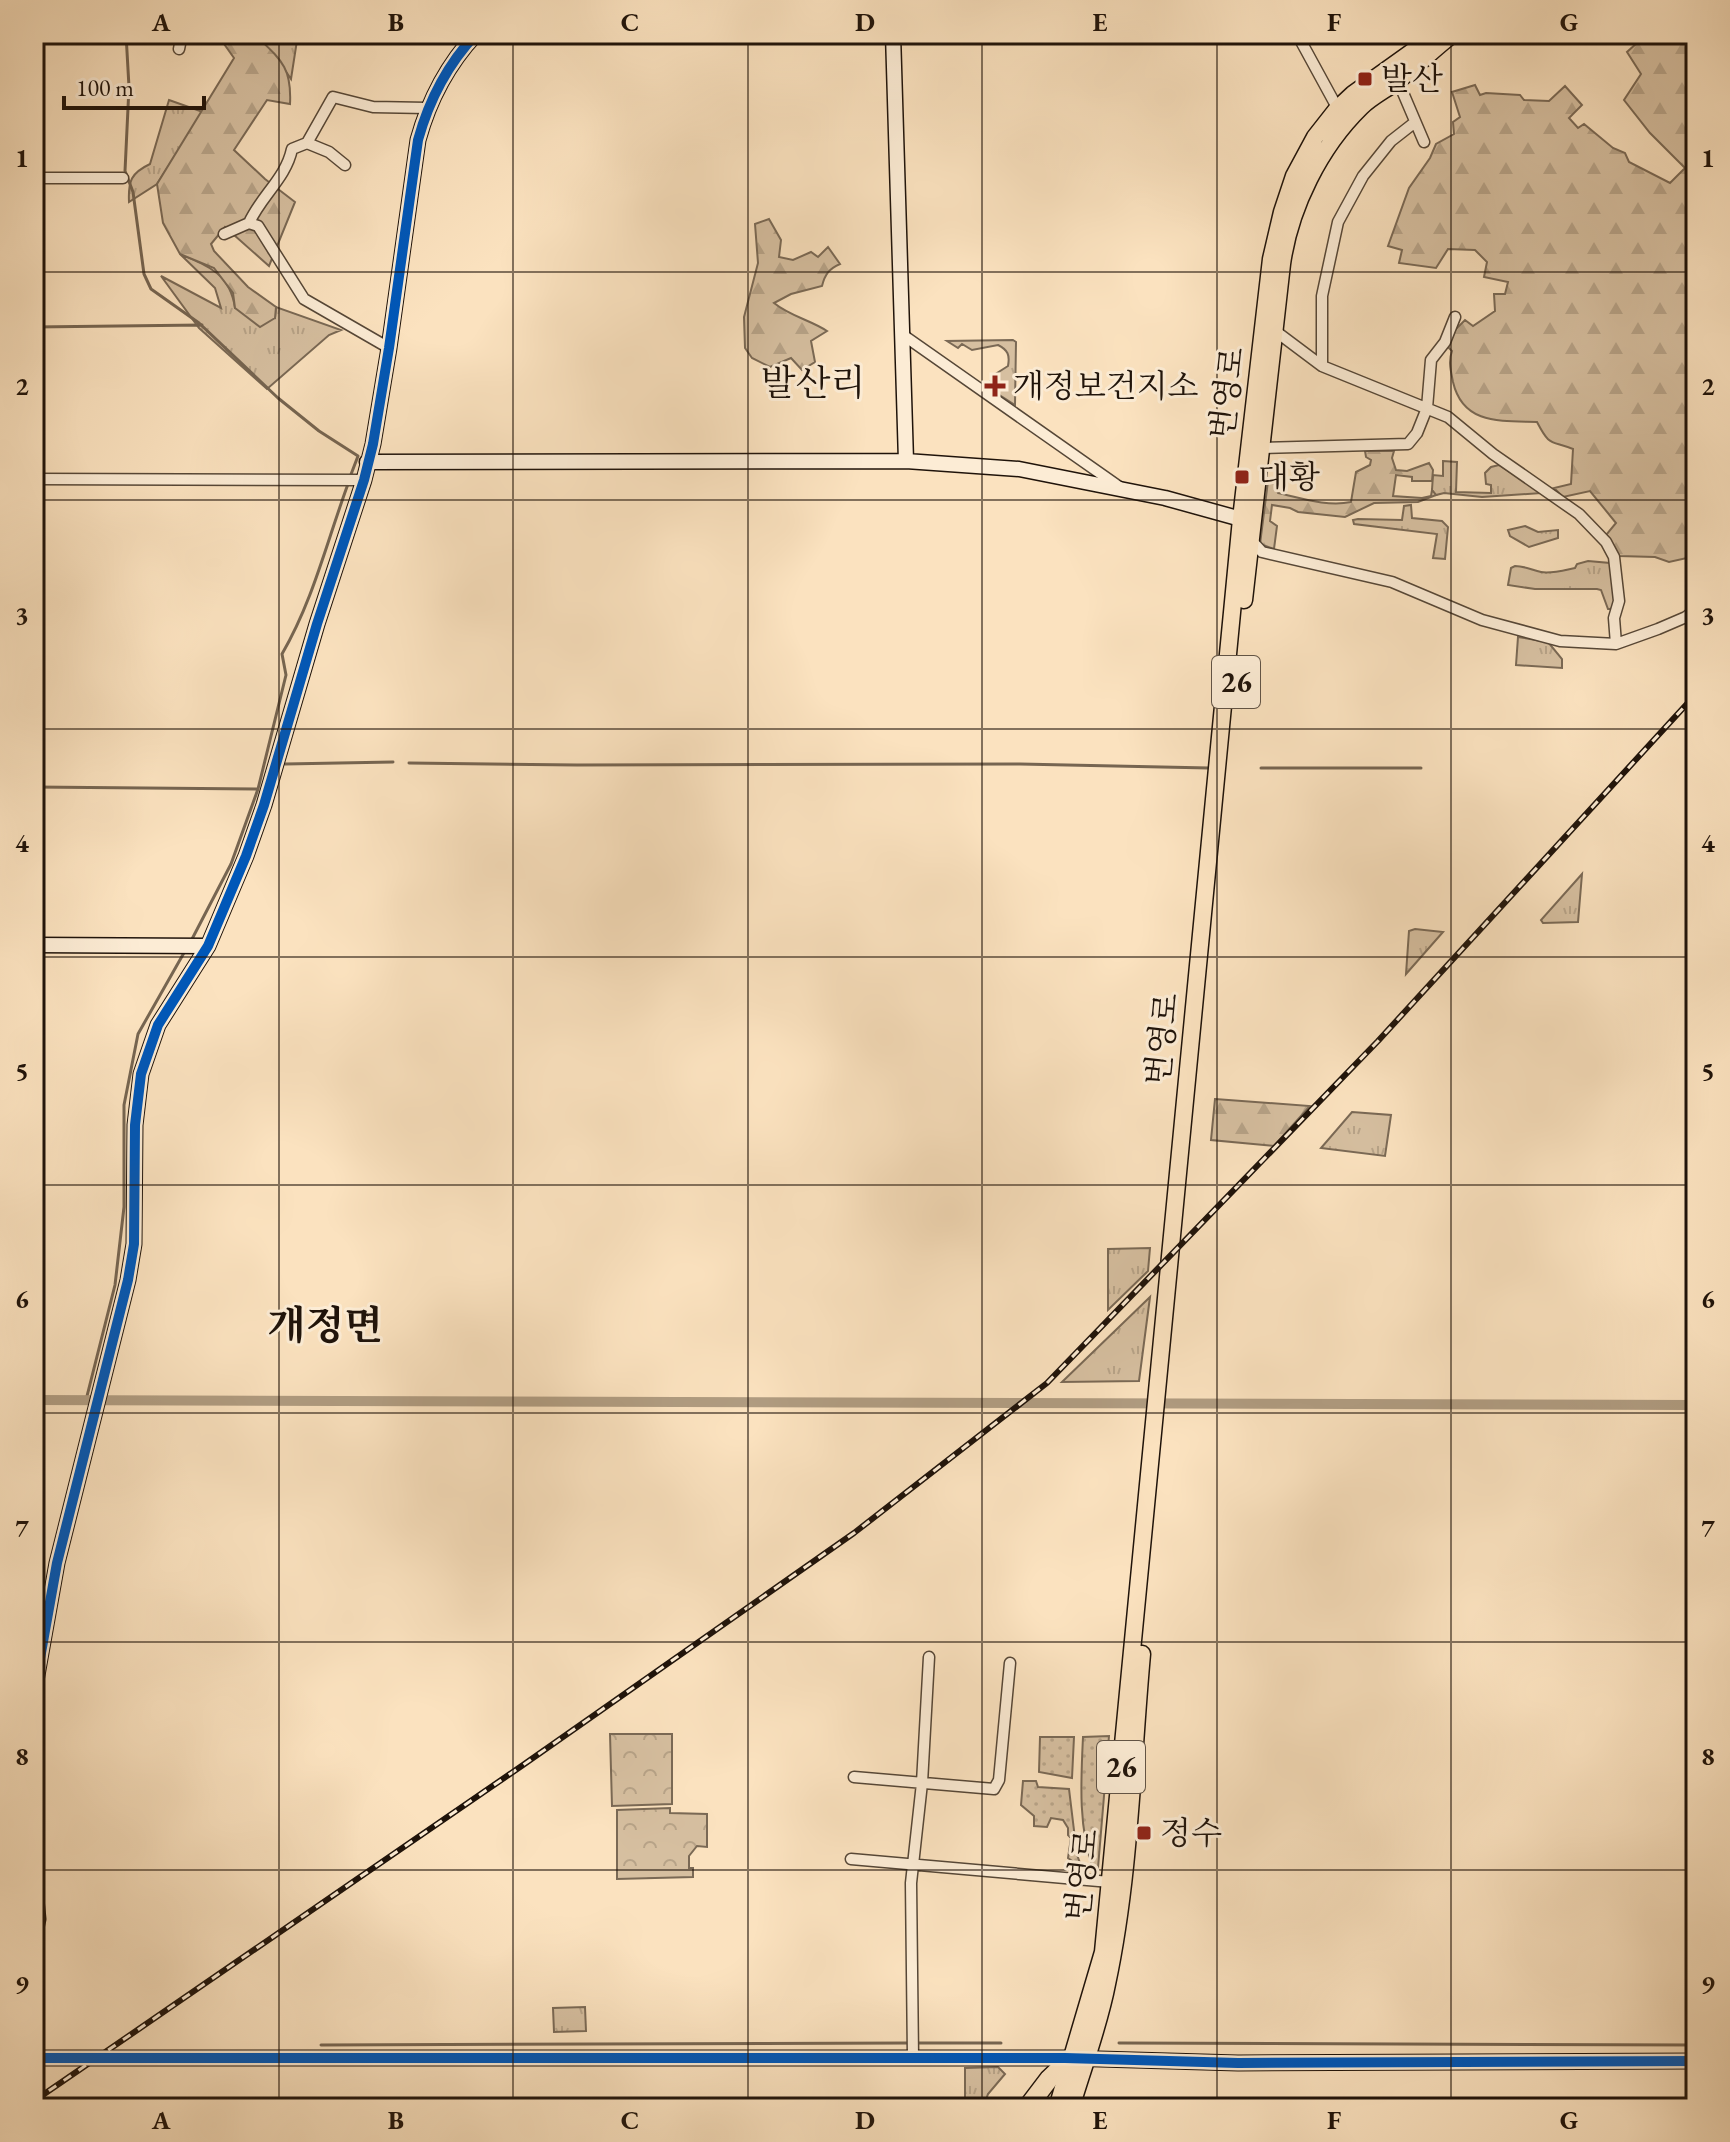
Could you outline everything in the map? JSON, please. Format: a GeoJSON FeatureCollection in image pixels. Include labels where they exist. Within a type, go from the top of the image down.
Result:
{"type":"FeatureCollection","features":[{"type":"Feature","properties":{"kind":"highway"},"geometry":{"type":"LineString","coordinates":[[1027,2108],[1049,2079],[1078,2059]]}},
{"type":"Feature","properties":{"kind":"main road","name":"번영로"},"geometry":{"type":"LineString","coordinates":[[1057,2108],[1107,1988],[1123,1886],[1161,1395],[1241,519],[1271,259],[1294,176],[1315,137],[1342,115],[1380,72],[1437,34]]}},
{"type":"Feature","properties":{"kind":"main road","name":"번영로"},"geometry":{"type":"LineString","coordinates":[[1161,1395],[1274,330],[1289,227],[1342,115],[1398,81],[1453,34]]}},
{"type":"Feature","properties":{"kind":"main road","name":"번영로"},"geometry":{"type":"LineString","coordinates":[[1071,2108],[1078,2059],[1103,1952],[1159,1420]]}},
{"type":"Feature","properties":{"kind":"street"},"geometry":{"type":"LineString","coordinates":[[179,49],[182,34]]}},
{"type":"Feature","properties":{"kind":"street"},"geometry":{"type":"LineString","coordinates":[[34,1692],[57,1563],[128,1280],[134,1244],[135,1125],[141,1074],[158,1025],[203,946],[246,856],[264,805],[317,624],[354,480],[367,462],[373,444],[418,140],[427,108],[445,75],[476,34]]}},
{"type":"Feature","properties":{"kind":"street"},"geometry":{"type":"LineString","coordinates":[[893,34],[906,461]]}},
{"type":"Feature","properties":{"kind":"street"},"geometry":{"type":"LineString","coordinates":[[1297,34],[1342,115]]}},
{"type":"Feature","properties":{"kind":"street"},"geometry":{"type":"LineString","coordinates":[[1398,81],[1424,142]]}},
{"type":"Feature","properties":{"kind":"street"},"geometry":{"type":"LineString","coordinates":[[249,223],[255,209],[289,162],[292,149],[307,143],[333,97],[373,107],[427,108]]}},
{"type":"Feature","properties":{"kind":"street"},"geometry":{"type":"LineString","coordinates":[[1322,366],[1322,296],[1338,222],[1363,176],[1391,141],[1414,123]]}},
{"type":"Feature","properties":{"kind":"street"},"geometry":{"type":"LineString","coordinates":[[307,143],[329,152],[345,165]]}},
{"type":"Feature","properties":{"kind":"street"},"geometry":{"type":"LineString","coordinates":[[34,178],[123,178]]}},
{"type":"Feature","properties":{"kind":"street"},"geometry":{"type":"LineString","coordinates":[[224,234],[249,223],[258,226],[304,299],[389,348]]}},
{"type":"Feature","properties":{"kind":"street"},"geometry":{"type":"LineString","coordinates":[[1262,448],[1408,444],[1417,433],[1427,408],[1431,360],[1445,342],[1455,317]]}},
{"type":"Feature","properties":{"kind":"street"},"geometry":{"type":"LineString","coordinates":[[1274,330],[1322,366],[1448,417],[1493,454],[1579,514],[1606,542],[1614,557],[1619,601],[1614,618],[1616,644]]}},
{"type":"Feature","properties":{"kind":"street"},"geometry":{"type":"LineString","coordinates":[[903,335],[1127,492]]}},
{"type":"Feature","properties":{"kind":"street"},"geometry":{"type":"LineString","coordinates":[[367,462],[906,461],[1019,469],[1165,498],[1241,519],[1251,540],[1262,552],[1392,582],[1482,620],[1539,637],[1616,644],[1686,617],[1696,609]]}},
{"type":"Feature","properties":{"kind":"street"},"geometry":{"type":"LineString","coordinates":[[34,479],[354,480]]}},
{"type":"Feature","properties":{"kind":"street"},"geometry":{"type":"LineString","coordinates":[[34,945],[203,946]]}},
{"type":"Feature","properties":{"kind":"street"},"geometry":{"type":"LineString","coordinates":[[913,2055],[911,1883],[922,1783],[929,1657]]}},
{"type":"Feature","properties":{"kind":"street"},"geometry":{"type":"LineString","coordinates":[[854,1777],[994,1789],[999,1780],[1010,1663]]}},
{"type":"Feature","properties":{"kind":"street"},"geometry":{"type":"LineString","coordinates":[[851,1859],[1110,1882]]}},
{"type":"Feature","properties":{"kind":"street"},"geometry":{"type":"LineString","coordinates":[[34,1878],[38,1919],[34,1938]]}},
{"type":"Feature","properties":{"kind":"street"},"geometry":{"type":"LineString","coordinates":[[34,2058],[913,2055],[1238,2063],[1696,2061]]}},
{"type":"Feature","properties":{"kind":"green space"},"geometry":{"type":"Polygon","coordinates":[[[217,34],[254,34],[277,57],[289,81],[290,104],[267,100],[234,150],[295,202],[269,266],[225,227],[211,244],[248,287],[276,307],[275,318],[260,327],[235,308],[233,293],[214,268],[180,254],[163,223],[157,184],[234,58],[217,34]]]}},
{"type":"Feature","properties":{"kind":"green space"},"geometry":{"type":"Polygon","coordinates":[[[254,34],[298,34],[291,79],[274,54],[254,34]]]}},
{"type":"Feature","properties":{"kind":"green space"},"geometry":{"type":"Polygon","coordinates":[[[1647,34],[1696,34],[1696,525],[1692,525],[1686,545],[1687,558],[1669,562],[1655,557],[1619,556],[1606,535],[1616,523],[1590,491],[1563,497],[1554,488],[1571,484],[1573,449],[1548,439],[1537,422],[1485,418],[1465,406],[1458,396],[1451,370],[1452,351],[1448,347],[1455,330],[1465,320],[1473,326],[1495,311],[1494,294],[1505,294],[1508,282],[1484,277],[1487,262],[1475,250],[1448,249],[1436,268],[1399,263],[1402,250],[1388,246],[1409,188],[1436,144],[1454,134],[1453,122],[1460,117],[1452,92],[1475,85],[1480,95],[1520,95],[1524,100],[1549,101],[1565,86],[1582,105],[1569,118],[1578,128],[1584,124],[1613,148],[1625,153],[1629,162],[1670,183],[1685,168],[1650,133],[1624,100],[1641,74],[1627,52],[1647,34]]]}},
{"type":"Feature","properties":{"kind":"green space"},"geometry":{"type":"Polygon","coordinates":[[[169,100],[203,112],[157,184],[129,202],[132,178],[150,164],[169,100]]]}},
{"type":"Feature","properties":{"kind":"green space"},"geometry":{"type":"Polygon","coordinates":[[[769,219],[781,240],[779,257],[793,260],[811,252],[818,257],[828,247],[840,264],[828,272],[822,286],[791,294],[774,303],[827,331],[811,341],[815,362],[802,370],[791,358],[770,367],[752,358],[745,348],[744,317],[758,263],[755,224],[769,219]]]}},
{"type":"Feature","properties":{"kind":"green space"},"geometry":{"type":"Polygon","coordinates":[[[180,254],[209,267],[223,279],[235,308],[275,318],[276,307],[341,330],[329,335],[267,389],[199,328],[161,276],[221,308],[215,288],[180,254]]]}},
{"type":"Feature","properties":{"kind":"green space"},"geometry":{"type":"Polygon","coordinates":[[[947,341],[1016,342],[1015,405],[987,387],[994,375],[1008,366],[1004,349],[998,345],[972,350],[962,344],[958,348],[947,341]]]}},
{"type":"Feature","properties":{"kind":"green space"},"geometry":{"type":"Polygon","coordinates":[[[1365,451],[1394,451],[1392,458],[1396,470],[1407,471],[1429,463],[1433,470],[1432,481],[1412,481],[1412,477],[1396,475],[1393,496],[1422,498],[1431,496],[1432,490],[1436,495],[1418,502],[1374,503],[1345,517],[1298,512],[1272,505],[1270,521],[1277,526],[1274,549],[1260,544],[1268,481],[1273,481],[1278,493],[1323,503],[1351,502],[1356,472],[1370,465],[1371,460],[1366,457],[1365,451]]]}},
{"type":"Feature","properties":{"kind":"green space"},"geometry":{"type":"Polygon","coordinates":[[[1443,461],[1457,462],[1456,492],[1491,493],[1485,473],[1499,465],[1542,493],[1482,497],[1436,495],[1432,490],[1433,475],[1443,476],[1443,461]]]}},
{"type":"Feature","properties":{"kind":"green space"},"geometry":{"type":"Polygon","coordinates":[[[1411,505],[1412,518],[1442,521],[1448,527],[1445,559],[1433,558],[1437,534],[1354,524],[1353,520],[1358,519],[1402,520],[1404,506],[1411,505]]]}},
{"type":"Feature","properties":{"kind":"green space"},"geometry":{"type":"Polygon","coordinates":[[[1525,526],[1538,532],[1558,530],[1558,538],[1529,547],[1510,536],[1508,530],[1525,526]]]}},
{"type":"Feature","properties":{"kind":"green space"},"geometry":{"type":"Polygon","coordinates":[[[1588,561],[1610,563],[1615,602],[1611,609],[1608,609],[1601,590],[1597,589],[1535,589],[1508,585],[1511,568],[1515,566],[1549,572],[1575,568],[1577,564],[1588,561]]]}},
{"type":"Feature","properties":{"kind":"green space"},"geometry":{"type":"Polygon","coordinates":[[[1518,637],[1548,642],[1562,659],[1562,668],[1516,665],[1518,637]]]}},
{"type":"Feature","properties":{"kind":"green space"},"geometry":{"type":"Polygon","coordinates":[[[1582,874],[1578,922],[1543,923],[1541,920],[1582,874]]]}},
{"type":"Feature","properties":{"kind":"green space"},"geometry":{"type":"Polygon","coordinates":[[[1409,931],[1443,932],[1406,974],[1409,931]]]}},
{"type":"Feature","properties":{"kind":"green space"},"geometry":{"type":"Polygon","coordinates":[[[1215,1099],[1310,1106],[1274,1146],[1211,1140],[1215,1099]]]}},
{"type":"Feature","properties":{"kind":"green space"},"geometry":{"type":"Polygon","coordinates":[[[1352,1112],[1391,1115],[1385,1156],[1321,1148],[1352,1112]]]}},
{"type":"Feature","properties":{"kind":"green space"},"geometry":{"type":"Polygon","coordinates":[[[1150,1248],[1148,1271],[1108,1310],[1108,1249],[1150,1248]]]}},
{"type":"Feature","properties":{"kind":"green space"},"geometry":{"type":"Polygon","coordinates":[[[1150,1297],[1139,1381],[1062,1382],[1150,1297]]]}},
{"type":"Feature","properties":{"kind":"green space"},"geometry":{"type":"Polygon","coordinates":[[[610,1734],[672,1734],[672,1804],[612,1806],[610,1734]]]}},
{"type":"Feature","properties":{"kind":"green space"},"geometry":{"type":"Polygon","coordinates":[[[1109,1736],[1098,1868],[1093,1868],[1083,1820],[1083,1737],[1109,1736]]]}},
{"type":"Feature","properties":{"kind":"green space"},"geometry":{"type":"Polygon","coordinates":[[[1040,1737],[1074,1737],[1072,1778],[1039,1772],[1040,1737]]]}},
{"type":"Feature","properties":{"kind":"green space"},"geometry":{"type":"Polygon","coordinates":[[[1023,1781],[1036,1781],[1038,1787],[1069,1789],[1077,1855],[1082,1868],[1068,1858],[1071,1838],[1063,1820],[1051,1818],[1047,1827],[1034,1826],[1034,1816],[1021,1805],[1023,1781]]]}},
{"type":"Feature","properties":{"kind":"green space"},"geometry":{"type":"Polygon","coordinates":[[[670,1808],[670,1813],[707,1814],[707,1847],[697,1846],[689,1856],[693,1877],[617,1879],[617,1810],[670,1808]]]}},
{"type":"Feature","properties":{"kind":"green space"},"geometry":{"type":"Polygon","coordinates":[[[585,2007],[586,2031],[554,2032],[553,2008],[585,2007]]]}},
{"type":"Feature","properties":{"kind":"green space"},"geometry":{"type":"Polygon","coordinates":[[[998,2067],[1005,2074],[988,2094],[983,2108],[965,2108],[965,2068],[998,2067]]]}},
{"type":"Feature","properties":{"kind":"waterway"},"geometry":{"type":"LineString","coordinates":[[126,34],[129,87],[125,171],[133,192],[144,274],[151,289],[199,323],[278,398],[319,431],[358,456],[350,477]]}},
{"type":"Feature","properties":{"kind":"waterway"},"geometry":{"type":"LineString","coordinates":[[34,327],[202,325]]}},
{"type":"Feature","properties":{"kind":"waterway"},"geometry":{"type":"LineString","coordinates":[[191,941],[231,864],[258,789],[286,675],[282,654],[311,592],[348,484]]}},
{"type":"Feature","properties":{"kind":"waterway"},"geometry":{"type":"LineString","coordinates":[[285,764],[393,762]]}},
{"type":"Feature","properties":{"kind":"waterway"},"geometry":{"type":"LineString","coordinates":[[409,763],[1020,764],[1209,768]]}},
{"type":"Feature","properties":{"kind":"waterway"},"geometry":{"type":"LineString","coordinates":[[1261,768],[1421,768]]}},
{"type":"Feature","properties":{"kind":"waterway"},"geometry":{"type":"LineString","coordinates":[[34,787],[258,789]]}},
{"type":"Feature","properties":{"kind":"waterway"},"geometry":{"type":"LineString","coordinates":[[86,1400],[115,1285],[124,1207],[124,1105],[138,1034],[185,951]]}},
{"type":"Feature","properties":{"kind":"waterway"},"geometry":{"type":"LineString","coordinates":[[34,1400],[1696,1405]]}},
{"type":"Feature","properties":{"kind":"waterway"},"geometry":{"type":"LineString","coordinates":[[321,2045],[909,2043]]}},
{"type":"Feature","properties":{"kind":"waterway"},"geometry":{"type":"LineString","coordinates":[[916,2043],[1001,2043]]}},
{"type":"Feature","properties":{"kind":"waterway"},"geometry":{"type":"LineString","coordinates":[[1119,2043],[1696,2045]]}},
{"type":"Feature","properties":{"kind":"railway"},"geometry":{"type":"LineString","coordinates":[[34,2101],[854,1533],[1047,1383],[1378,1041],[1696,694]]}},
{"type":"Feature","properties":{"kind":"cycle path"},"geometry":{"type":"LineString","coordinates":[[34,1692],[57,1563],[128,1280],[134,1244],[135,1125],[141,1074],[158,1025],[208,946],[264,805],[373,444],[418,140],[440,84],[476,34]]}},
{"type":"Feature","properties":{"kind":"cycle path"},"geometry":{"type":"LineString","coordinates":[[34,2058],[1065,2058],[1238,2063],[1696,2061]]}},
{"type":"Feature","properties":{"kind":"place","name":"발산"},"geometry":{"type":"Point","coordinates":[1365,79]}},
{"type":"Feature","properties":{"kind":"place","name":"개정보건지소"},"geometry":{"type":"Point","coordinates":[995,386]}},
{"type":"Feature","properties":{"kind":"place","name":"대황"},"geometry":{"type":"Point","coordinates":[1242,477]}},
{"type":"Feature","properties":{"kind":"place","name":"정수"},"geometry":{"type":"Point","coordinates":[1144,1833]}},
{"type":"Feature","properties":{"kind":"district","name":"발산리"},"geometry":{"type":"Point","coordinates":[813,382]}},
{"type":"Feature","properties":{"kind":"district","name":"개정면"},"geometry":{"type":"Point","coordinates":[325,1325]}}]}
